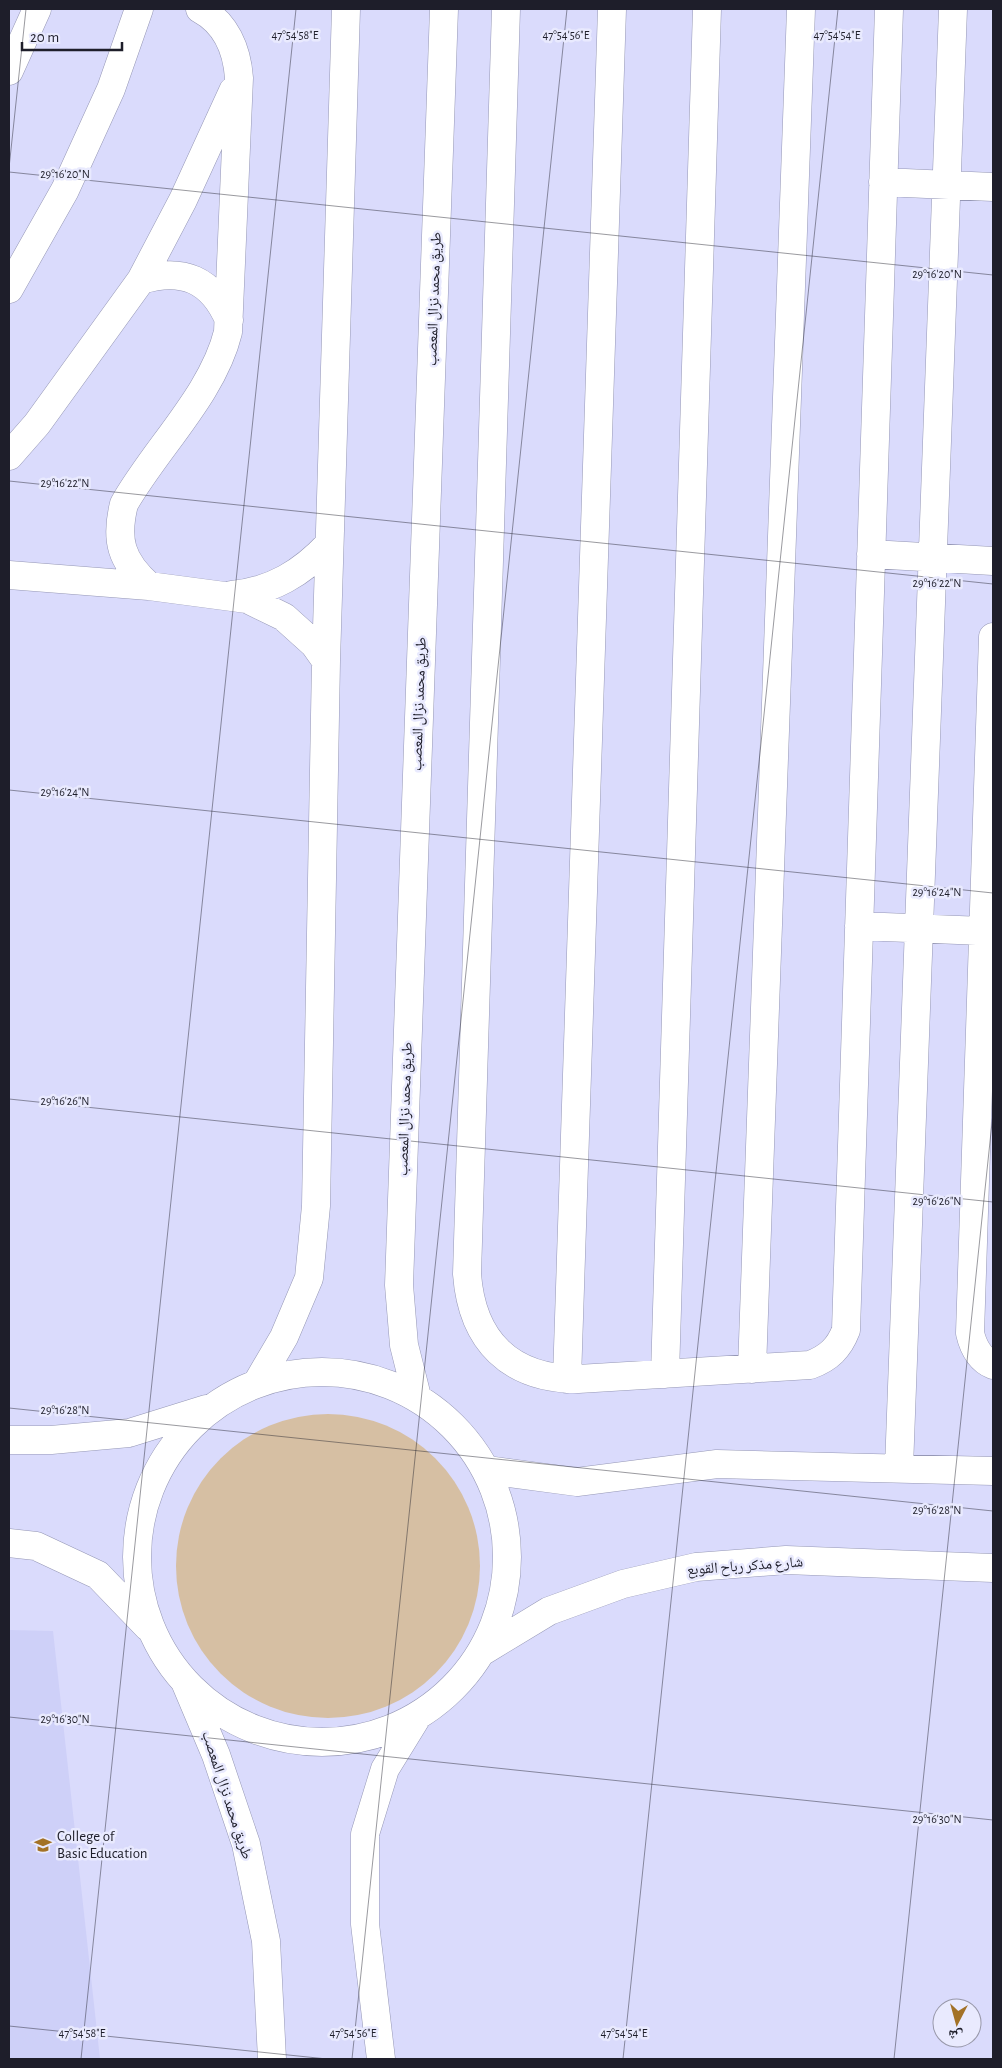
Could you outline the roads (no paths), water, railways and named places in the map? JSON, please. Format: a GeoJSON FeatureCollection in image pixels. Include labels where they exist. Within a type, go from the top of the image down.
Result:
{"type":"FeatureCollection","features":[{"type":"Feature","properties":{"kind":"street"},"geometry":{"type":"LineString","coordinates":[[9,71],[36,9]]}},
{"type":"Feature","properties":{"kind":"street"},"geometry":{"type":"LineString","coordinates":[[9,289],[65,190],[111,90],[140,9]]}},
{"type":"Feature","properties":{"kind":"street"},"geometry":{"type":"LineString","coordinates":[[148,586],[135,574],[125,558],[120,541],[119,522],[124,504],[216,367],[225,343],[229,320],[239,78],[238,63],[227,34],[218,22],[200,9]]}},
{"type":"Feature","properties":{"kind":"street"},"geometry":{"type":"LineString","coordinates":[[257,1383],[284,1337],[309,1278],[316,1206],[328,544],[346,9]]}},
{"type":"Feature","properties":{"kind":"street","name":"طريق محمد نزال المعصب"},"geometry":{"type":"LineString","coordinates":[[417,1397],[404,1345],[399,1285],[444,9]]}},
{"type":"Feature","properties":{"kind":"street"},"geometry":{"type":"LineString","coordinates":[[506,9],[467,1274],[469,1297],[475,1319],[492,1344],[503,1356],[522,1369],[544,1377],[567,1379],[810,1365],[822,1361],[841,1342],[846,1330],[889,9]]}},
{"type":"Feature","properties":{"kind":"street"},"geometry":{"type":"LineString","coordinates":[[567,1379],[612,9]]}},
{"type":"Feature","properties":{"kind":"street"},"geometry":{"type":"LineString","coordinates":[[665,1374],[707,9]]}},
{"type":"Feature","properties":{"kind":"street"},"geometry":{"type":"LineString","coordinates":[[752,1369],[801,9]]}},
{"type":"Feature","properties":{"kind":"street"},"geometry":{"type":"LineString","coordinates":[[899,1468],[953,9]]}},
{"type":"Feature","properties":{"kind":"street"},"geometry":{"type":"LineString","coordinates":[[9,456],[37,424],[141,280],[183,200],[239,78]]}},
{"type":"Feature","properties":{"kind":"street"},"geometry":{"type":"LineString","coordinates":[[883,182],[993,187]]}},
{"type":"Feature","properties":{"kind":"street"},"geometry":{"type":"LineString","coordinates":[[141,280],[159,274],[177,274],[194,280],[210,290],[222,304],[229,320]]}},
{"type":"Feature","properties":{"kind":"street"},"geometry":{"type":"LineString","coordinates":[[228,595],[247,593],[284,581],[315,558],[328,544]]}},
{"type":"Feature","properties":{"kind":"street"},"geometry":{"type":"LineString","coordinates":[[871,554],[993,561]]}},
{"type":"Feature","properties":{"kind":"street"},"geometry":{"type":"LineString","coordinates":[[9,575],[148,586],[247,599],[284,616],[314,644],[326,661]]}},
{"type":"Feature","properties":{"kind":"street"},"geometry":{"type":"LineString","coordinates":[[993,637],[970,1333],[973,1345],[979,1355],[993,1365]]}},
{"type":"Feature","properties":{"kind":"street"},"geometry":{"type":"LineString","coordinates":[[859,926],[983,932]]}},
{"type":"Feature","properties":{"kind":"street"},"geometry":{"type":"LineString","coordinates":[[9,1440],[51,1440],[129,1433],[212,1407],[257,1383],[311,1372],[366,1377],[417,1397],[457,1428],[487,1470],[507,1529],[506,1592],[483,1651],[454,1688],[417,1717],[358,1740],[295,1741],[236,1721],[186,1683],[151,1629],[98,1575],[36,1546],[9,1543]]}},
{"type":"Feature","properties":{"kind":"street"},"geometry":{"type":"LineString","coordinates":[[151,1629],[138,1582],[137,1532],[151,1484],[176,1442],[212,1407]]}},
{"type":"Feature","properties":{"kind":"street"},"geometry":{"type":"LineString","coordinates":[[487,1470],[577,1482],[717,1464],[993,1471]]}},
{"type":"Feature","properties":{"kind":"street","name":"شارع مذكر رباح القوبع"},"geometry":{"type":"LineString","coordinates":[[483,1651],[549,1611],[623,1584],[696,1567],[786,1560],[993,1568]]}},
{"type":"Feature","properties":{"kind":"street","name":"طريق محمد نزال المعصب"},"geometry":{"type":"LineString","coordinates":[[186,1683],[216,1755],[246,1844],[266,1941],[272,2059]]}},
{"type":"Feature","properties":{"kind":"street"},"geometry":{"type":"LineString","coordinates":[[381,2059],[365,1924],[365,1834],[385,1769],[417,1717]]}},
{"type":"Feature","properties":{"kind":"place","name":"College of Basic Education"},"geometry":{"type":"Point","coordinates":[43,1845]}}]}
